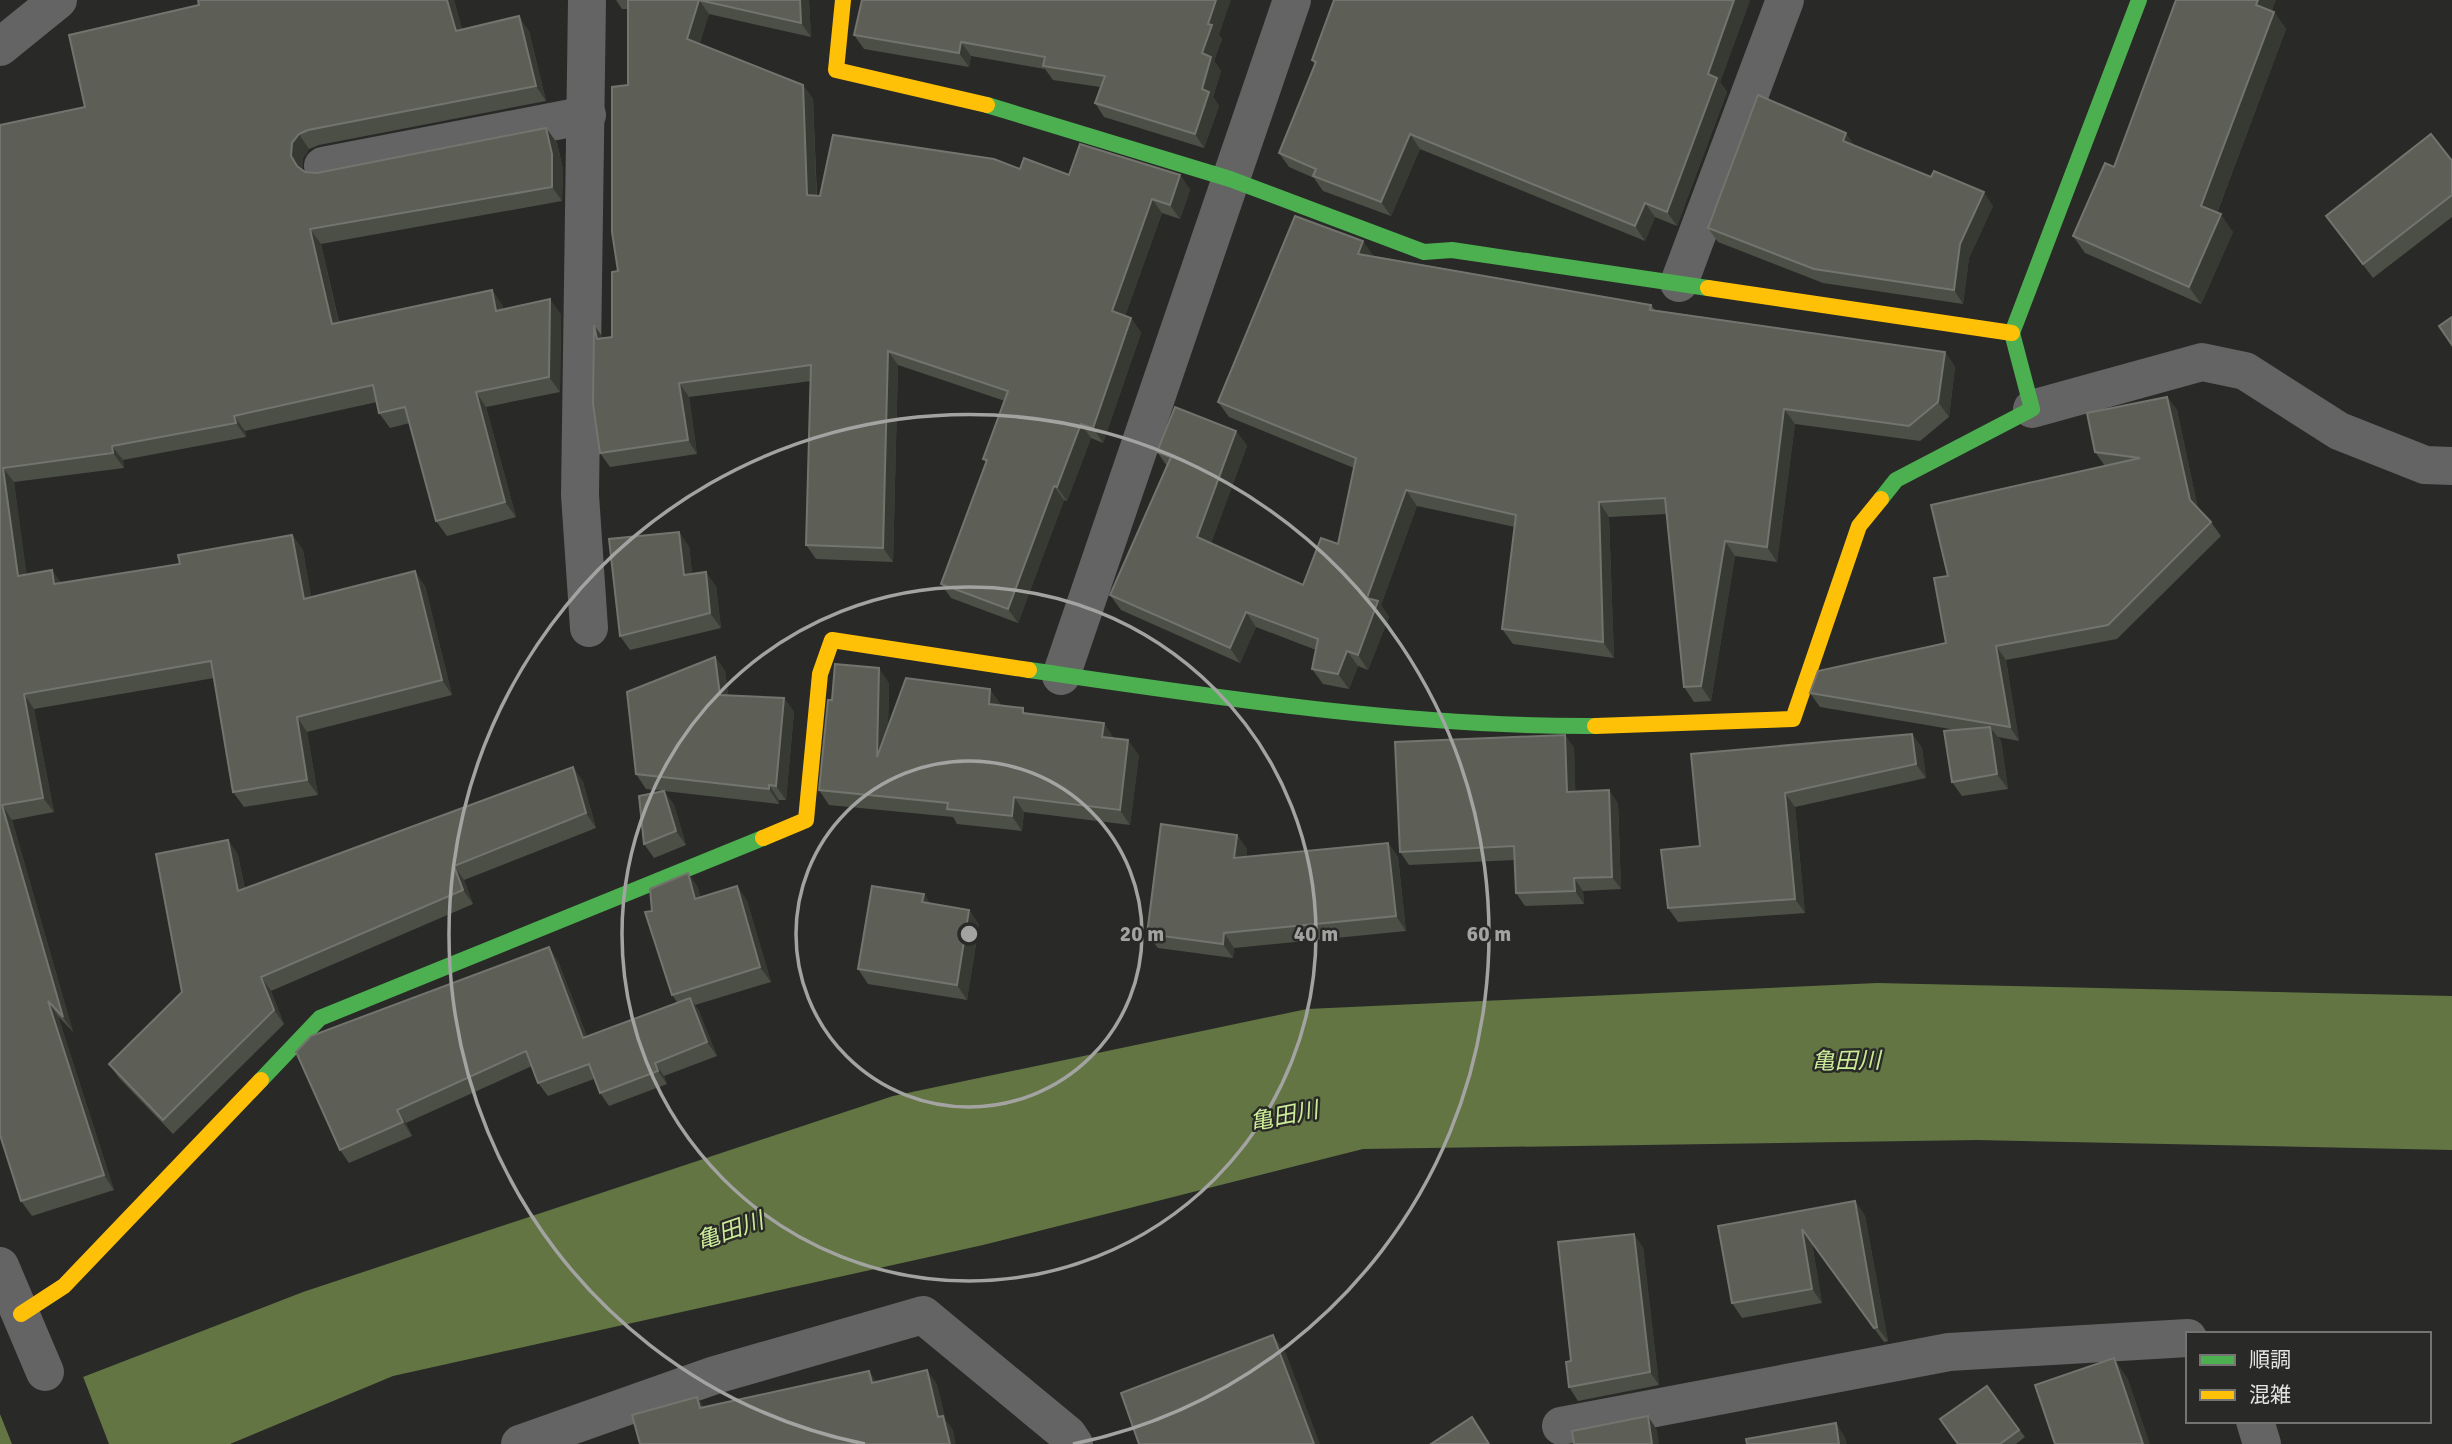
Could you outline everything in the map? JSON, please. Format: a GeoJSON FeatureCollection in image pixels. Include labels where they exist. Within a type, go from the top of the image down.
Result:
{"type":"FeatureCollection","features":[{"type":"Feature","properties":{"kind":"street"},"geometry":{"type":"LineString","coordinates":[[0,47],[58,0]]}},
{"type":"Feature","properties":{"kind":"street"},"geometry":{"type":"LineString","coordinates":[[587,0],[580,495],[589,628]]}},
{"type":"Feature","properties":{"kind":"street"},"geometry":{"type":"LineString","coordinates":[[843,0],[836,70],[1000,108],[1230,179],[1424,252],[1452,250],[2012,333]]}},
{"type":"Feature","properties":{"kind":"street"},"geometry":{"type":"LineString","coordinates":[[1061,676],[1292,0]]}},
{"type":"Feature","properties":{"kind":"street"},"geometry":{"type":"LineString","coordinates":[[1679,283],[1785,0]]}},
{"type":"Feature","properties":{"kind":"street"},"geometry":{"type":"LineString","coordinates":[[2032,409],[2012,333],[2139,0]]}},
{"type":"Feature","properties":{"kind":"street"},"geometry":{"type":"LineString","coordinates":[[323,166],[587,114]]}},
{"type":"Feature","properties":{"kind":"street"},"geometry":{"type":"LineString","coordinates":[[20,1314],[64,1286],[320,1018],[806,820],[820,674],[832,639],[1061,676],[1504,724],[1650,726],[1793,719],[1859,526],[1896,480],[2032,409],[2202,362],[2245,370],[2339,431],[2425,464],[2452,466]]}},
{"type":"Feature","properties":{"kind":"street"},"geometry":{"type":"LineString","coordinates":[[0,1266],[45,1371]]}},
{"type":"Feature","properties":{"kind":"street"},"geometry":{"type":"LineString","coordinates":[[520,1444],[715,1375],[923,1315],[1068,1435],[1074,1444]]}},
{"type":"Feature","properties":{"kind":"street"},"geometry":{"type":"LineString","coordinates":[[1561,1426],[1949,1352],[2186,1338]]}},
{"type":"Feature","properties":{"kind":"street"},"geometry":{"type":"LineString","coordinates":[[2256,1423],[2262,1444]]}},
{"type":"Feature","properties":{"kind":"water","name":"亀田川"},"geometry":{"type":"Polygon","coordinates":[[[1877,983],[2452,996],[2452,1150],[1977,1140],[1363,1149],[983,1245],[393,1376],[230,1444],[0,1444],[0,1409],[303,1292],[893,1096],[1307,1009],[1877,983]]]}},
{"type":"Feature","properties":{"kind":"pier"},"geometry":{"type":"Polygon","coordinates":[[[82,1374],[109,1444],[12,1444],[0,1414],[0,1405],[82,1374]]]}},
{"type":"Feature","properties":{"kind":"building"},"geometry":{"type":"Polygon","coordinates":[[[198,0],[447,0],[456,31],[519,16],[536,86],[308,130],[299,134],[292,143],[291,156],[305,172],[317,173],[546,128],[552,154],[552,187],[310,229],[332,324],[492,290],[496,311],[550,299],[549,377],[476,392],[505,502],[436,521],[405,407],[379,413],[373,385],[234,416],[236,423],[112,446],[113,453],[3,468],[18,576],[52,570],[54,584],[180,564],[178,555],[292,535],[304,599],[415,571],[442,680],[297,717],[307,780],[233,792],[211,661],[24,694],[43,798],[2,805],[63,1017],[48,1001],[104,1175],[21,1201],[0,1135],[0,125],[85,107],[69,35],[199,5],[198,0]]]}},
{"type":"Feature","properties":{"kind":"building"},"geometry":{"type":"Polygon","coordinates":[[[628,0],[699,0],[687,39],[803,85],[807,195],[820,196],[833,135],[994,159],[1020,169],[1024,158],[1069,175],[1080,144],[1180,175],[1170,205],[1152,199],[1112,311],[1131,318],[1093,428],[1081,424],[1057,487],[1054,486],[1008,609],[941,584],[987,460],[983,459],[1008,391],[888,351],[883,548],[806,545],[811,365],[679,383],[688,440],[600,453],[593,404],[594,325],[597,339],[612,337],[612,272],[618,271],[612,232],[612,87],[628,85],[628,0]]]}},
{"type":"Feature","properties":{"kind":"building"},"geometry":{"type":"Polygon","coordinates":[[[699,0],[800,0],[801,23],[699,0]]]}},
{"type":"Feature","properties":{"kind":"building"},"geometry":{"type":"Polygon","coordinates":[[[862,0],[1216,0],[1208,24],[1212,25],[1202,53],[1211,57],[1202,89],[1209,92],[1195,134],[1095,103],[1105,76],[1043,66],[1045,57],[961,42],[959,53],[854,35],[862,0]]]}},
{"type":"Feature","properties":{"kind":"building"},"geometry":{"type":"Polygon","coordinates":[[[1334,0],[1734,0],[1708,74],[1717,78],[1667,212],[1645,203],[1635,226],[1410,134],[1381,202],[1313,176],[1316,169],[1279,153],[1316,62],[1312,60],[1334,0]]]}},
{"type":"Feature","properties":{"kind":"building"},"geometry":{"type":"Polygon","coordinates":[[[2176,0],[2258,0],[2256,5],[2274,12],[2201,206],[2221,214],[2189,287],[2073,236],[2105,163],[2114,167],[2176,0]]]}},
{"type":"Feature","properties":{"kind":"building"},"geometry":{"type":"Polygon","coordinates":[[[1758,95],[1846,133],[1843,141],[1931,177],[1934,171],[1984,192],[1960,244],[1954,290],[1814,269],[1708,228],[1758,95]]]}},
{"type":"Feature","properties":{"kind":"building"},"geometry":{"type":"Polygon","coordinates":[[[2431,134],[2452,161],[2452,195],[2363,264],[2326,216],[2431,134]]]}},
{"type":"Feature","properties":{"kind":"building"},"geometry":{"type":"Polygon","coordinates":[[[1295,216],[1363,241],[1358,254],[1651,305],[1650,310],[1945,352],[1938,402],[1909,426],[1784,409],[1767,547],[1725,541],[1701,686],[1684,687],[1665,498],[1599,502],[1603,642],[1502,629],[1516,515],[1406,490],[1367,598],[1378,601],[1358,655],[1347,651],[1338,674],[1312,669],[1318,639],[1246,612],[1230,648],[1110,595],[1171,457],[1157,452],[1175,407],[1236,431],[1197,537],[1303,585],[1321,538],[1338,544],[1356,458],[1218,402],[1295,216]]]}},
{"type":"Feature","properties":{"kind":"building"},"geometry":{"type":"Polygon","coordinates":[[[2452,317],[2452,345],[2439,326],[2452,317]]]}},
{"type":"Feature","properties":{"kind":"building"},"geometry":{"type":"Polygon","coordinates":[[[2167,397],[2190,500],[2211,522],[2108,625],[1996,646],[2010,727],[1810,693],[1818,671],[1946,643],[1934,578],[1948,576],[1931,505],[2140,458],[2095,452],[2087,413],[2167,397]]]}},
{"type":"Feature","properties":{"kind":"building"},"geometry":{"type":"Polygon","coordinates":[[[679,532],[684,575],[706,572],[710,613],[620,636],[609,539],[679,532]]]}},
{"type":"Feature","properties":{"kind":"building"},"geometry":{"type":"Polygon","coordinates":[[[715,657],[720,695],[784,698],[776,786],[769,785],[769,789],[636,774],[627,692],[715,657]]]}},
{"type":"Feature","properties":{"kind":"building"},"geometry":{"type":"Polygon","coordinates":[[[835,664],[879,668],[877,757],[906,678],[990,689],[989,704],[1023,708],[1023,713],[1104,723],[1102,737],[1128,740],[1120,810],[1014,797],[1012,816],[947,809],[948,803],[819,790],[828,700],[832,700],[835,664]]]}},
{"type":"Feature","properties":{"kind":"building"},"geometry":{"type":"Polygon","coordinates":[[[1990,727],[1997,774],[1952,782],[1944,731],[1990,727]]]}},
{"type":"Feature","properties":{"kind":"building"},"geometry":{"type":"Polygon","coordinates":[[[1912,734],[1916,764],[1785,793],[1795,899],[1668,908],[1661,850],[1700,846],[1691,754],[1912,734]]]}},
{"type":"Feature","properties":{"kind":"building"},"geometry":{"type":"Polygon","coordinates":[[[1565,735],[1567,792],[1609,790],[1612,877],[1574,878],[1575,891],[1516,893],[1514,846],[1400,852],[1395,742],[1565,735]]]}},
{"type":"Feature","properties":{"kind":"building"},"geometry":{"type":"Polygon","coordinates":[[[573,767],[586,813],[454,866],[463,890],[261,977],[274,1010],[163,1120],[109,1064],[182,992],[156,854],[228,840],[238,891],[573,767]]]}},
{"type":"Feature","properties":{"kind":"building"},"geometry":{"type":"Polygon","coordinates":[[[664,791],[676,831],[644,844],[639,796],[664,791]]]}},
{"type":"Feature","properties":{"kind":"building"},"geometry":{"type":"Polygon","coordinates":[[[1161,824],[1237,835],[1234,858],[1388,843],[1396,916],[1224,933],[1223,944],[1147,934],[1161,824]]]}},
{"type":"Feature","properties":{"kind":"building"},"geometry":{"type":"Polygon","coordinates":[[[688,873],[695,899],[737,886],[760,967],[672,995],[645,912],[652,911],[650,889],[688,873]]]}},
{"type":"Feature","properties":{"kind":"building"},"geometry":{"type":"Polygon","coordinates":[[[872,886],[924,894],[922,902],[969,910],[957,985],[858,969],[872,886]]]}},
{"type":"Feature","properties":{"kind":"building"},"geometry":{"type":"Polygon","coordinates":[[[549,947],[583,1038],[690,998],[707,1042],[655,1063],[658,1071],[600,1093],[589,1064],[538,1083],[526,1051],[397,1110],[403,1122],[340,1150],[296,1052],[311,1036],[549,947]]]}},
{"type":"Feature","properties":{"kind":"building"},"geometry":{"type":"Polygon","coordinates":[[[1855,1201],[1877,1327],[1874,1328],[1802,1229],[1812,1289],[1732,1303],[1718,1226],[1855,1201]]]}},
{"type":"Feature","properties":{"kind":"building"},"geometry":{"type":"Polygon","coordinates":[[[1634,1234],[1650,1372],[1569,1387],[1566,1362],[1571,1361],[1558,1242],[1634,1234]]]}},
{"type":"Feature","properties":{"kind":"building"},"geometry":{"type":"Polygon","coordinates":[[[1273,1335],[1314,1444],[1139,1444],[1121,1393],[1273,1335]]]}},
{"type":"Feature","properties":{"kind":"building"},"geometry":{"type":"Polygon","coordinates":[[[2114,1358],[2143,1444],[2055,1444],[2035,1385],[2114,1358]]]}},
{"type":"Feature","properties":{"kind":"building"},"geometry":{"type":"Polygon","coordinates":[[[927,1370],[938,1417],[943,1416],[950,1444],[640,1444],[632,1415],[697,1397],[700,1408],[869,1371],[872,1383],[927,1370]]]}},
{"type":"Feature","properties":{"kind":"building"},"geometry":{"type":"Polygon","coordinates":[[[1987,1386],[2019,1430],[2000,1444],[1958,1444],[1940,1419],[1987,1386]]]}},
{"type":"Feature","properties":{"kind":"building"},"geometry":{"type":"Polygon","coordinates":[[[1648,1416],[1652,1444],[1574,1444],[1572,1431],[1648,1416]]]}},
{"type":"Feature","properties":{"kind":"building"},"geometry":{"type":"Polygon","coordinates":[[[1472,1417],[1489,1444],[1431,1444],[1472,1417]]]}},
{"type":"Feature","properties":{"kind":"building"},"geometry":{"type":"Polygon","coordinates":[[[1836,1423],[1839,1444],[1747,1444],[1746,1439],[1836,1423]]]}},
{"type":"Feature","properties":{"kind":"traffic: fast"},"geometry":{"type":"LineString","coordinates":[[1881,499],[1896,480],[2032,409],[2012,333],[2139,0]]}},
{"type":"Feature","properties":{"kind":"traffic: fast"},"geometry":{"type":"LineString","coordinates":[[987,105],[1230,179],[1424,252],[1452,250],[1708,288]]}},
{"type":"Feature","properties":{"kind":"traffic: fast"},"geometry":{"type":"LineString","coordinates":[[1029,670],[1240,700],[1382,716],[1524,725],[1595,726]]}},
{"type":"Feature","properties":{"kind":"traffic: fast"},"geometry":{"type":"LineString","coordinates":[[261,1080],[320,1018],[763,838]]}},
{"type":"Feature","properties":{"kind":"traffic: slow"},"geometry":{"type":"LineString","coordinates":[[843,0],[836,70],[987,105]]}},
{"type":"Feature","properties":{"kind":"traffic: slow"},"geometry":{"type":"LineString","coordinates":[[1708,288],[2012,333]]}},
{"type":"Feature","properties":{"kind":"traffic: slow"},"geometry":{"type":"LineString","coordinates":[[1595,726],[1793,719],[1859,526],[1881,499]]}},
{"type":"Feature","properties":{"kind":"traffic: slow"},"geometry":{"type":"LineString","coordinates":[[763,838],[806,820],[820,674],[832,640],[1029,670]]}},
{"type":"Feature","properties":{"kind":"traffic: slow"},"geometry":{"type":"LineString","coordinates":[[21,1314],[64,1286],[261,1080]]}}]}
